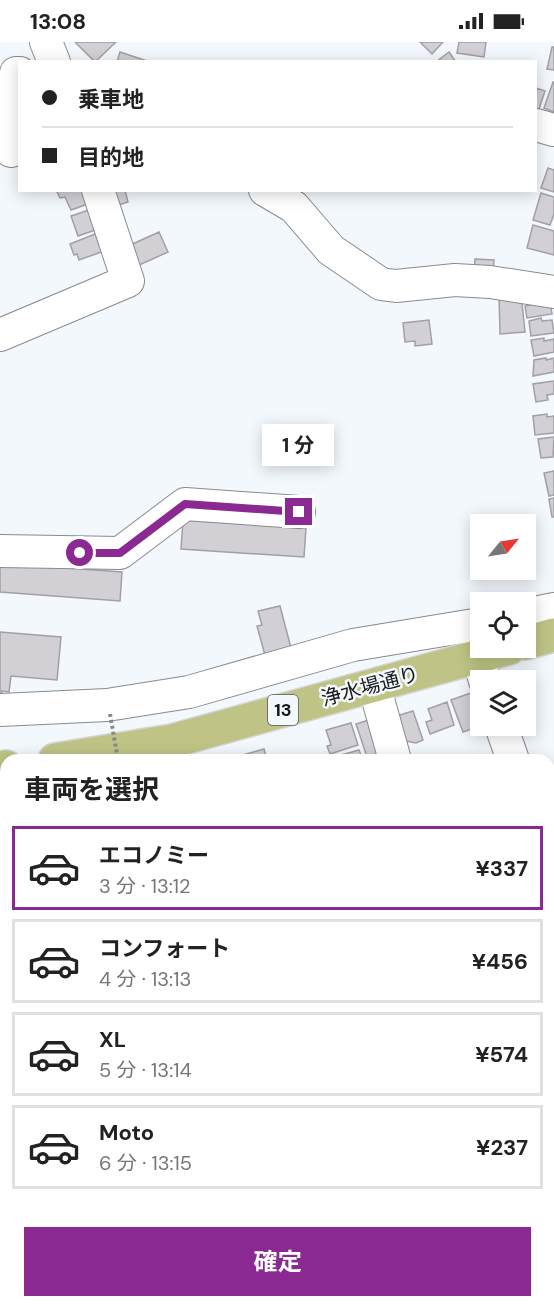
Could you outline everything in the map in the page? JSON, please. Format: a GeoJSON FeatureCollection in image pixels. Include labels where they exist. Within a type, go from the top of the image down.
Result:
{"type":"FeatureCollection","features":[{"type":"Feature","properties":{"kind":"main road"},"geometry":{"type":"LineString","coordinates":[[536,640],[554,635]]}},
{"type":"Feature","properties":{"kind":"main road","name":"浄水場通り"},"geometry":{"type":"LineString","coordinates":[[134,754],[174,751],[374,685],[481,669],[496,658]]}},
{"type":"Feature","properties":{"kind":"street"},"geometry":{"type":"LineString","coordinates":[[46,42],[53,60]]}},
{"type":"Feature","properties":{"kind":"street"},"geometry":{"type":"LineString","coordinates":[[11,151],[6,120],[16,73],[18,73]]}},
{"type":"Feature","properties":{"kind":"street"},"geometry":{"type":"LineString","coordinates":[[537,125],[554,130]]}},
{"type":"Feature","properties":{"kind":"street"},"geometry":{"type":"LineString","coordinates":[[0,335],[128,281],[99,192]]}},
{"type":"Feature","properties":{"kind":"street"},"geometry":{"type":"LineString","coordinates":[[268,192],[294,207],[331,250],[381,284],[396,286],[455,280],[490,282],[554,292]]}},
{"type":"Feature","properties":{"kind":"street"},"geometry":{"type":"LineString","coordinates":[[0,551],[120,553],[185,504],[299,512]]}},
{"type":"Feature","properties":{"kind":"street"},"geometry":{"type":"LineString","coordinates":[[536,613],[554,609]]}},
{"type":"Feature","properties":{"kind":"street"},"geometry":{"type":"LineString","coordinates":[[0,710],[107,705],[189,693],[353,645],[470,626]]}},
{"type":"Feature","properties":{"kind":"street"},"geometry":{"type":"LineString","coordinates":[[374,685],[393,754]]}},
{"type":"Feature","properties":{"kind":"street"},"geometry":{"type":"LineString","coordinates":[[505,736],[511,754]]}},
{"type":"Feature","properties":{"kind":"path"},"geometry":{"type":"LineString","coordinates":[[110,714],[117,754]]}},
{"type":"Feature","properties":{"kind":"building"},"geometry":{"type":"Polygon","coordinates":[[[75,42],[116,42],[97,60],[93,60],[75,42]]]}},
{"type":"Feature","properties":{"kind":"building"},"geometry":{"type":"Polygon","coordinates":[[[420,42],[443,42],[432,54],[420,42]]]}},
{"type":"Feature","properties":{"kind":"building"},"geometry":{"type":"Polygon","coordinates":[[[459,42],[486,42],[484,57],[457,53],[459,42]]]}},
{"type":"Feature","properties":{"kind":"building"},"geometry":{"type":"Polygon","coordinates":[[[552,47],[554,47],[554,70],[547,69],[552,47]]]}},
{"type":"Feature","properties":{"kind":"building"},"geometry":{"type":"Polygon","coordinates":[[[120,52],[144,60],[118,60],[120,52]]]}},
{"type":"Feature","properties":{"kind":"building"},"geometry":{"type":"Polygon","coordinates":[[[449,52],[455,60],[439,60],[449,52]]]}},
{"type":"Feature","properties":{"kind":"building"},"geometry":{"type":"Polygon","coordinates":[[[554,82],[554,112],[544,108],[554,82]]]}},
{"type":"Feature","properties":{"kind":"building"},"geometry":{"type":"Polygon","coordinates":[[[537,88],[545,91],[537,112],[537,88]]]}},
{"type":"Feature","properties":{"kind":"building"},"geometry":{"type":"Polygon","coordinates":[[[548,168],[554,170],[554,192],[541,188],[548,168]]]}},
{"type":"Feature","properties":{"kind":"building"},"geometry":{"type":"Polygon","coordinates":[[[57,192],[92,192],[96,201],[71,210],[65,197],[60,198],[57,192]]]}},
{"type":"Feature","properties":{"kind":"building"},"geometry":{"type":"Polygon","coordinates":[[[107,192],[126,192],[128,202],[112,207],[107,192]]]}},
{"type":"Feature","properties":{"kind":"building"},"geometry":{"type":"Polygon","coordinates":[[[541,193],[554,197],[554,214],[550,225],[533,220],[541,193]]]}},
{"type":"Feature","properties":{"kind":"building"},"geometry":{"type":"Polygon","coordinates":[[[95,208],[101,228],[78,236],[71,216],[95,208]]]}},
{"type":"Feature","properties":{"kind":"building"},"geometry":{"type":"Polygon","coordinates":[[[533,225],[554,231],[554,255],[527,248],[533,225]]]}},
{"type":"Feature","properties":{"kind":"building"},"geometry":{"type":"Polygon","coordinates":[[[100,232],[107,250],[79,260],[77,254],[74,255],[70,244],[100,232]]]}},
{"type":"Feature","properties":{"kind":"building"},"geometry":{"type":"Polygon","coordinates":[[[159,232],[168,252],[137,266],[128,246],[159,232]]]}},
{"type":"Feature","properties":{"kind":"building"},"geometry":{"type":"Polygon","coordinates":[[[475,259],[494,260],[493,273],[474,271],[475,259]]]}},
{"type":"Feature","properties":{"kind":"building"},"geometry":{"type":"Polygon","coordinates":[[[521,293],[525,332],[500,334],[499,295],[521,293]]]}},
{"type":"Feature","properties":{"kind":"building"},"geometry":{"type":"Polygon","coordinates":[[[550,301],[552,314],[527,318],[525,306],[550,301]]]}},
{"type":"Feature","properties":{"kind":"building"},"geometry":{"type":"Polygon","coordinates":[[[541,318],[542,321],[552,320],[554,333],[531,336],[529,321],[541,318]]]}},
{"type":"Feature","properties":{"kind":"building"},"geometry":{"type":"Polygon","coordinates":[[[429,320],[432,344],[415,346],[415,341],[405,342],[403,323],[429,320]]]}},
{"type":"Feature","properties":{"kind":"building"},"geometry":{"type":"Polygon","coordinates":[[[544,338],[544,341],[554,339],[554,352],[534,356],[531,340],[544,338]]]}},
{"type":"Feature","properties":{"kind":"building"},"geometry":{"type":"Polygon","coordinates":[[[546,358],[546,360],[554,358],[554,372],[533,376],[534,360],[546,358]]]}},
{"type":"Feature","properties":{"kind":"building"},"geometry":{"type":"Polygon","coordinates":[[[554,381],[554,394],[547,395],[548,400],[536,402],[533,384],[554,381]]]}},
{"type":"Feature","properties":{"kind":"building"},"geometry":{"type":"Polygon","coordinates":[[[547,414],[547,417],[554,416],[554,433],[535,435],[533,416],[547,414]]]}},
{"type":"Feature","properties":{"kind":"building"},"geometry":{"type":"Polygon","coordinates":[[[554,437],[553,457],[541,458],[538,439],[554,437]]]}},
{"type":"Feature","properties":{"kind":"building"},"geometry":{"type":"Polygon","coordinates":[[[554,471],[554,495],[549,496],[544,473],[554,471]]]}},
{"type":"Feature","properties":{"kind":"building"},"geometry":{"type":"Polygon","coordinates":[[[554,498],[554,517],[552,517],[549,499],[554,498]]]}},
{"type":"Feature","properties":{"kind":"building"},"geometry":{"type":"Polygon","coordinates":[[[183,520],[306,528],[304,557],[181,549],[183,520]]]}},
{"type":"Feature","properties":{"kind":"building"},"geometry":{"type":"Polygon","coordinates":[[[0,563],[122,572],[120,601],[0,592],[0,563]]]}},
{"type":"Feature","properties":{"kind":"building"},"geometry":{"type":"Polygon","coordinates":[[[280,606],[291,648],[265,655],[257,626],[262,625],[258,611],[280,606]]]}},
{"type":"Feature","properties":{"kind":"building"},"geometry":{"type":"Polygon","coordinates":[[[0,632],[61,637],[57,680],[11,676],[9,692],[2,691],[2,696],[0,696],[0,632]]]}},
{"type":"Feature","properties":{"kind":"building"},"geometry":{"type":"Polygon","coordinates":[[[470,693],[470,730],[463,732],[451,700],[470,693]]]}},
{"type":"Feature","properties":{"kind":"building"},"geometry":{"type":"Polygon","coordinates":[[[447,702],[454,725],[430,734],[426,722],[432,720],[428,709],[447,702]]]}},
{"type":"Feature","properties":{"kind":"building"},"geometry":{"type":"Polygon","coordinates":[[[413,711],[423,740],[416,743],[400,740],[393,717],[413,711]]]}},
{"type":"Feature","properties":{"kind":"building"},"geometry":{"type":"Polygon","coordinates":[[[372,719],[382,752],[366,754],[356,724],[372,719]]]}},
{"type":"Feature","properties":{"kind":"building"},"geometry":{"type":"Polygon","coordinates":[[[351,723],[358,745],[330,754],[327,746],[331,745],[326,730],[351,723]]]}},
{"type":"Feature","properties":{"kind":"building"},"geometry":{"type":"Polygon","coordinates":[[[264,749],[265,754],[246,754],[264,749]]]}},
{"type":"Feature","properties":{"kind":"building"},"geometry":{"type":"Polygon","coordinates":[[[359,750],[361,754],[345,754],[359,750]]]}},
{"type":"Feature","properties":{"kind":"route"},"geometry":{"type":"LineString","coordinates":[[80,553],[120,553],[185,504],[299,512]]}}]}
